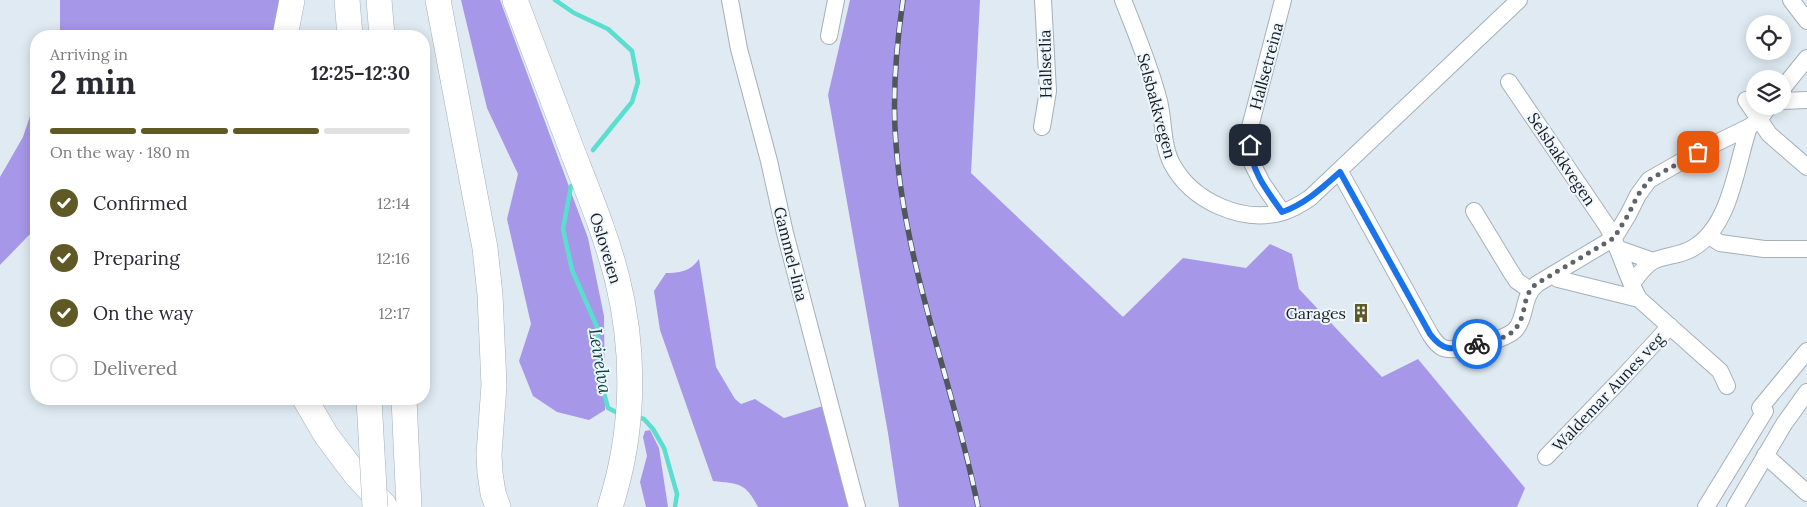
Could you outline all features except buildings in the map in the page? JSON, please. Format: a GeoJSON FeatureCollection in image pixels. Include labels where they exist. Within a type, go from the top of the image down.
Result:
{"type":"FeatureCollection","features":[{"type":"Feature","properties":{"kind":"highway"},"geometry":{"type":"LineString","coordinates":[[286,30],[292,0]]}},
{"type":"Feature","properties":{"kind":"highway"},"geometry":{"type":"LineString","coordinates":[[346,0],[349,30]]}},
{"type":"Feature","properties":{"kind":"highway"},"geometry":{"type":"LineString","coordinates":[[379,0],[382,30]]}},
{"type":"Feature","properties":{"kind":"highway"},"geometry":{"type":"LineString","coordinates":[[438,0],[485,248],[490,295],[494,385],[489,454],[493,493],[498,507]]}},
{"type":"Feature","properties":{"kind":"highway","name":"Osloveien"},"geometry":{"type":"LineString","coordinates":[[515,0],[589,193],[611,258],[625,316],[630,381],[626,448],[613,496]]}},
{"type":"Feature","properties":{"kind":"highway"},"geometry":{"type":"LineString","coordinates":[[309,405],[326,435],[356,475],[385,507]]}},
{"type":"Feature","properties":{"kind":"highway"},"geometry":{"type":"LineString","coordinates":[[369,405],[375,507]]}},
{"type":"Feature","properties":{"kind":"highway"},"geometry":{"type":"LineString","coordinates":[[404,405],[409,507]]}},
{"type":"Feature","properties":{"kind":"street","name":"Gammel-lina"},"geometry":{"type":"LineString","coordinates":[[730,0],[739,49],[769,161],[798,286],[857,507]]}},
{"type":"Feature","properties":{"kind":"street"},"geometry":{"type":"LineString","coordinates":[[829,36],[836,0]]}},
{"type":"Feature","properties":{"kind":"street","name":"Hallsetlia"},"geometry":{"type":"LineString","coordinates":[[1042,127],[1048,91],[1043,0]]}},
{"type":"Feature","properties":{"kind":"street","name":"Selsbakkvegen"},"geometry":{"type":"LineString","coordinates":[[1123,0],[1153,78],[1161,111],[1165,145],[1171,162],[1180,178],[1193,191],[1228,210],[1258,216],[1282,212],[1296,207],[1310,198],[1340,172],[1414,98],[1519,0]]}},
{"type":"Feature","properties":{"kind":"street","name":"Hallsetreina"},"geometry":{"type":"LineString","coordinates":[[1282,212],[1262,183],[1250,159],[1249,131],[1284,0]]}},
{"type":"Feature","properties":{"kind":"street"},"geometry":{"type":"LineString","coordinates":[[1790,0],[1807,21]]}},
{"type":"Feature","properties":{"kind":"street"},"geometry":{"type":"LineString","coordinates":[[1791,78],[1807,58]]}},
{"type":"Feature","properties":{"kind":"street","name":"Selsbakkvegen"},"geometry":{"type":"LineString","coordinates":[[1509,82],[1616,243],[1639,299],[1720,371],[1727,386]]}},
{"type":"Feature","properties":{"kind":"street"},"geometry":{"type":"LineString","coordinates":[[1791,101],[1807,100]]}},
{"type":"Feature","properties":{"kind":"street"},"geometry":{"type":"LineString","coordinates":[[1751,115],[1754,123],[1770,134],[1807,166]]}},
{"type":"Feature","properties":{"kind":"street"},"geometry":{"type":"LineString","coordinates":[[1340,172],[1437,344],[1442,348],[1465,347],[1504,338],[1513,332],[1522,320],[1530,290],[1553,275],[1616,243],[1638,195],[1649,180],[1754,123],[1761,115]]}},
{"type":"Feature","properties":{"kind":"street"},"geometry":{"type":"LineString","coordinates":[[1632,283],[1643,269],[1653,261],[1690,250],[1709,236],[1719,221],[1726,205],[1754,123]]}},
{"type":"Feature","properties":{"kind":"street"},"geometry":{"type":"LineString","coordinates":[[1474,211],[1511,272],[1518,281],[1530,290]]}},
{"type":"Feature","properties":{"kind":"street"},"geometry":{"type":"LineString","coordinates":[[1709,236],[1720,243],[1729,245],[1764,249],[1807,249]]}},
{"type":"Feature","properties":{"kind":"street"},"geometry":{"type":"LineString","coordinates":[[1616,243],[1636,256],[1653,261]]}},
{"type":"Feature","properties":{"kind":"street"},"geometry":{"type":"LineString","coordinates":[[1553,275],[1558,280],[1639,299]]}},
{"type":"Feature","properties":{"kind":"street","name":"Waldemar Aunes veg"},"geometry":{"type":"LineString","coordinates":[[1546,457],[1670,326]]}},
{"type":"Feature","properties":{"kind":"street"},"geometry":{"type":"LineString","coordinates":[[1706,507],[1762,409],[1807,351]]}},
{"type":"Feature","properties":{"kind":"street"},"geometry":{"type":"LineString","coordinates":[[1735,507],[1784,424],[1807,392]]}},
{"type":"Feature","properties":{"kind":"street"},"geometry":{"type":"LineString","coordinates":[[1765,455],[1807,493]]}},
{"type":"Feature","properties":{"kind":"shaded area"},"geometry":{"type":"Polygon","coordinates":[[[60,0],[284,0],[278,30],[60,29],[60,0]]]}},
{"type":"Feature","properties":{"kind":"shaded area"},"geometry":{"type":"Polygon","coordinates":[[[461,0],[500,0],[588,238],[604,316],[605,410],[589,420],[557,412],[533,396],[519,361],[531,324],[507,219],[518,174],[487,108],[461,0]]]}},
{"type":"Feature","properties":{"kind":"shaded area"},"geometry":{"type":"Polygon","coordinates":[[[850,0],[980,0],[971,173],[1123,317],[1183,258],[1246,268],[1270,244],[1292,254],[1299,289],[1382,377],[1418,359],[1525,488],[1517,507],[899,507],[888,433],[828,95],[850,0]]]}},
{"type":"Feature","properties":{"kind":"shaded area"},"geometry":{"type":"Polygon","coordinates":[[[30,116],[30,234],[0,265],[0,177],[23,137],[30,116]]]}},
{"type":"Feature","properties":{"kind":"shaded area"},"geometry":{"type":"Polygon","coordinates":[[[699,259],[716,367],[735,399],[741,404],[755,399],[784,418],[823,406],[851,507],[758,507],[749,493],[740,486],[713,481],[660,330],[654,291],[666,273],[676,273],[685,270],[699,259]]]}},
{"type":"Feature","properties":{"kind":"shaded area"},"geometry":{"type":"Polygon","coordinates":[[[650,430],[659,448],[668,507],[646,507],[640,482],[647,456],[643,437],[645,431],[650,430]]]}},
{"type":"Feature","properties":{"kind":"waterway","name":"Leirelva"},"geometry":{"type":"LineString","coordinates":[[555,0],[574,13],[608,29],[632,51],[638,82],[632,102],[593,150]]}},
{"type":"Feature","properties":{"kind":"waterway","name":"Leirelva"},"geometry":{"type":"LineString","coordinates":[[571,186],[563,229],[572,270],[597,327],[598,370],[608,408],[620,414]]}},
{"type":"Feature","properties":{"kind":"waterway","name":"Leirelva"},"geometry":{"type":"LineString","coordinates":[[635,417],[644,419],[653,429],[664,448],[677,494],[675,507]]}},
{"type":"Feature","properties":{"kind":"railway"},"geometry":{"type":"LineString","coordinates":[[903,0],[898,36],[894,108],[901,190],[909,236],[931,326],[968,461],[978,507]]}},
{"type":"Feature","properties":{"kind":"way so far"},"geometry":{"type":"LineString","coordinates":[[1477,344],[1504,338],[1513,332],[1522,320],[1526,298],[1536,284],[1570,266],[1614,238],[1638,195],[1649,180],[1698,152]]}},
{"type":"Feature","properties":{"kind":"place","name":"Garages"},"geometry":{"type":"Point","coordinates":[1361,313]}},
{"type":"Feature","properties":{"kind":"route"},"geometry":{"type":"LineString","coordinates":[[1250,145],[1250,159],[1262,183],[1282,212],[1296,207],[1310,198],[1340,172],[1437,344],[1442,348],[1448,348],[1477,344]]}}]}
